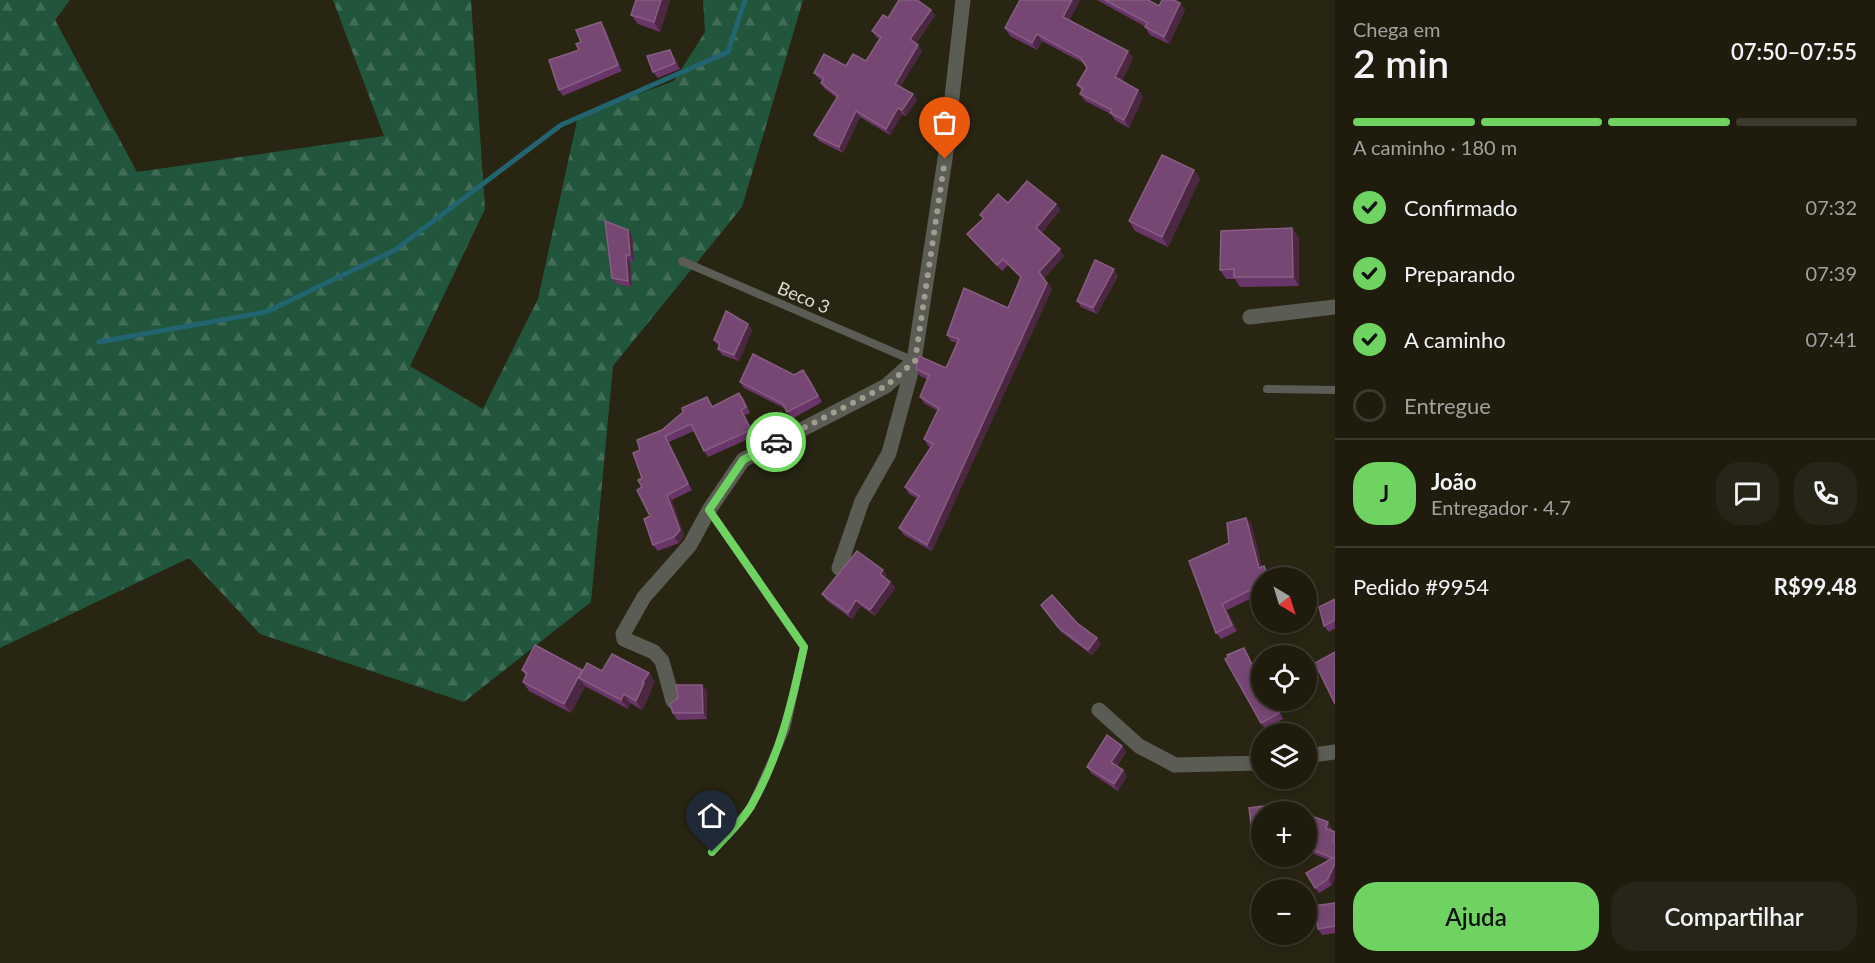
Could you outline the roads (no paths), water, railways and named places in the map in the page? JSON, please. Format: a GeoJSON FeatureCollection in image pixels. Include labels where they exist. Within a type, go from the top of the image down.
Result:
{"type":"FeatureCollection","features":[{"type":"Feature","properties":{"kind":"street"},"geometry":{"type":"LineString","coordinates":[[838,568],[862,501],[889,453],[915,361],[943,170],[963,0]]}},
{"type":"Feature","properties":{"kind":"street"},"geometry":{"type":"LineString","coordinates":[[1250,317],[1335,308]]}},
{"type":"Feature","properties":{"kind":"street"},"geometry":{"type":"LineString","coordinates":[[673,701],[662,661],[654,652],[629,643],[623,634],[644,597],[690,545],[709,510],[743,460],[886,386],[915,361]]}},
{"type":"Feature","properties":{"kind":"street"},"geometry":{"type":"LineString","coordinates":[[1099,710],[1139,746],[1175,765],[1251,763]]}},
{"type":"Feature","properties":{"kind":"street"},"geometry":{"type":"LineString","coordinates":[[1317,754],[1335,752]]}},
{"type":"Feature","properties":{"kind":"lane","name":"Beco 3"},"geometry":{"type":"LineString","coordinates":[[682,261],[915,361]]}},
{"type":"Feature","properties":{"kind":"lane"},"geometry":{"type":"LineString","coordinates":[[1267,389],[1335,390]]}},
{"type":"Feature","properties":{"kind":"lane"},"geometry":{"type":"LineString","coordinates":[[709,510],[804,647],[786,729],[751,807],[712,852]]}},
{"type":"Feature","properties":{"kind":"waterway"},"geometry":{"type":"LineString","coordinates":[[99,342],[266,312],[395,250],[561,125],[728,52],[745,0]]}}]}
